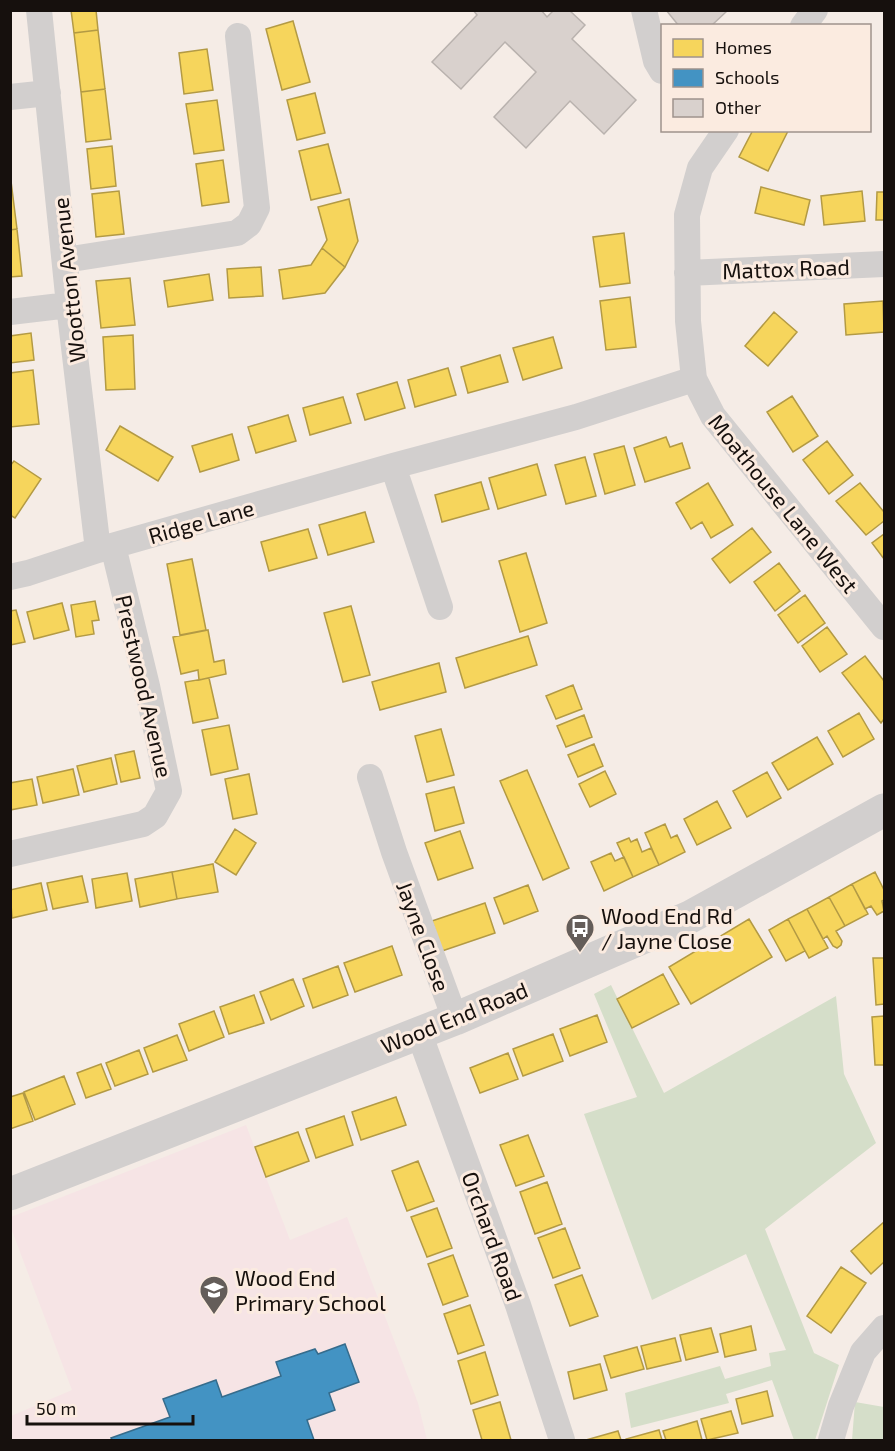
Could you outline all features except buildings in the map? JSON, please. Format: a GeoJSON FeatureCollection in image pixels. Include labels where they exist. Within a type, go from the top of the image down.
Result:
{"type":"FeatureCollection","features":[{"type":"Feature","properties":{"kind":"street","name":"Wootton Avenue"},"geometry":{"type":"LineString","coordinates":[[39,10],[69,305],[106,548]]}},
{"type":"Feature","properties":{"kind":"street"},"geometry":{"type":"LineString","coordinates":[[644,10],[656,61],[661,68]]}},
{"type":"Feature","properties":{"kind":"street"},"geometry":{"type":"LineString","coordinates":[[804,24],[814,10]]}},
{"type":"Feature","properties":{"kind":"street"},"geometry":{"type":"LineString","coordinates":[[65,260],[237,233],[249,224],[257,208],[238,36]]}},
{"type":"Feature","properties":{"kind":"street"},"geometry":{"type":"LineString","coordinates":[[10,97],[48,93]]}},
{"type":"Feature","properties":{"kind":"street","name":"Moathouse Lane West"},"geometry":{"type":"LineString","coordinates":[[720,133],[700,168],[687,215],[687,321],[694,379],[713,416],[885,627]]}},
{"type":"Feature","properties":{"kind":"street","name":"Mattox Road"},"geometry":{"type":"LineString","coordinates":[[687,273],[885,264]]}},
{"type":"Feature","properties":{"kind":"street"},"geometry":{"type":"LineString","coordinates":[[10,312],[69,305]]}},
{"type":"Feature","properties":{"kind":"street","name":"Ridge Lane"},"geometry":{"type":"LineString","coordinates":[[10,577],[393,466],[576,417],[694,379]]}},
{"type":"Feature","properties":{"kind":"street"},"geometry":{"type":"LineString","coordinates":[[393,466],[440,607]]}},
{"type":"Feature","properties":{"kind":"street","name":"Prestwood Avenue"},"geometry":{"type":"LineString","coordinates":[[10,854],[143,824],[155,816],[169,791],[147,686],[106,548]]}},
{"type":"Feature","properties":{"kind":"street","name":"Jayne Close"},"geometry":{"type":"LineString","coordinates":[[370,777],[394,852],[455,1019]]}},
{"type":"Feature","properties":{"kind":"street","name":"Wood End Road"},"geometry":{"type":"LineString","coordinates":[[10,1194],[455,1019],[690,917],[885,810]]}},
{"type":"Feature","properties":{"kind":"street","name":"Orchard Road"},"geometry":{"type":"LineString","coordinates":[[419,1033],[518,1305],[562,1440]]}},
{"type":"Feature","properties":{"kind":"street"},"geometry":{"type":"LineString","coordinates":[[831,1440],[841,1406],[863,1352],[885,1328]]}},
{"type":"Feature","properties":{"kind":"shaded area","name":"Wood End Primary School"},"geometry":{"type":"Polygon","coordinates":[[[246,1125],[290,1240],[347,1217],[418,1403],[427,1440],[11,1440],[11,1416],[72,1390],[11,1228],[11,1217],[246,1125]]]}},
{"type":"Feature","properties":{"kind":"green space"},"geometry":{"type":"Polygon","coordinates":[[[611,985],[664,1093],[836,996],[844,1074],[876,1143],[765,1229],[814,1353],[839,1365],[815,1440],[794,1440],[772,1380],[726,1394],[729,1403],[631,1428],[625,1393],[720,1366],[725,1379],[771,1366],[769,1353],[786,1350],[746,1254],[652,1300],[584,1114],[637,1097],[594,994],[611,985]]]}},
{"type":"Feature","properties":{"kind":"green space"},"geometry":{"type":"Polygon","coordinates":[[[855,1402],[884,1407],[884,1440],[852,1440],[855,1402]]]}},
{"type":"Feature","properties":{"kind":"place","name":"Wood End Rd / Jayne Close"},"geometry":{"type":"Point","coordinates":[580,954]}},
{"type":"Feature","properties":{"kind":"place","name":"Wood End Primary School"},"geometry":{"type":"Point","coordinates":[214,1316]}}]}
